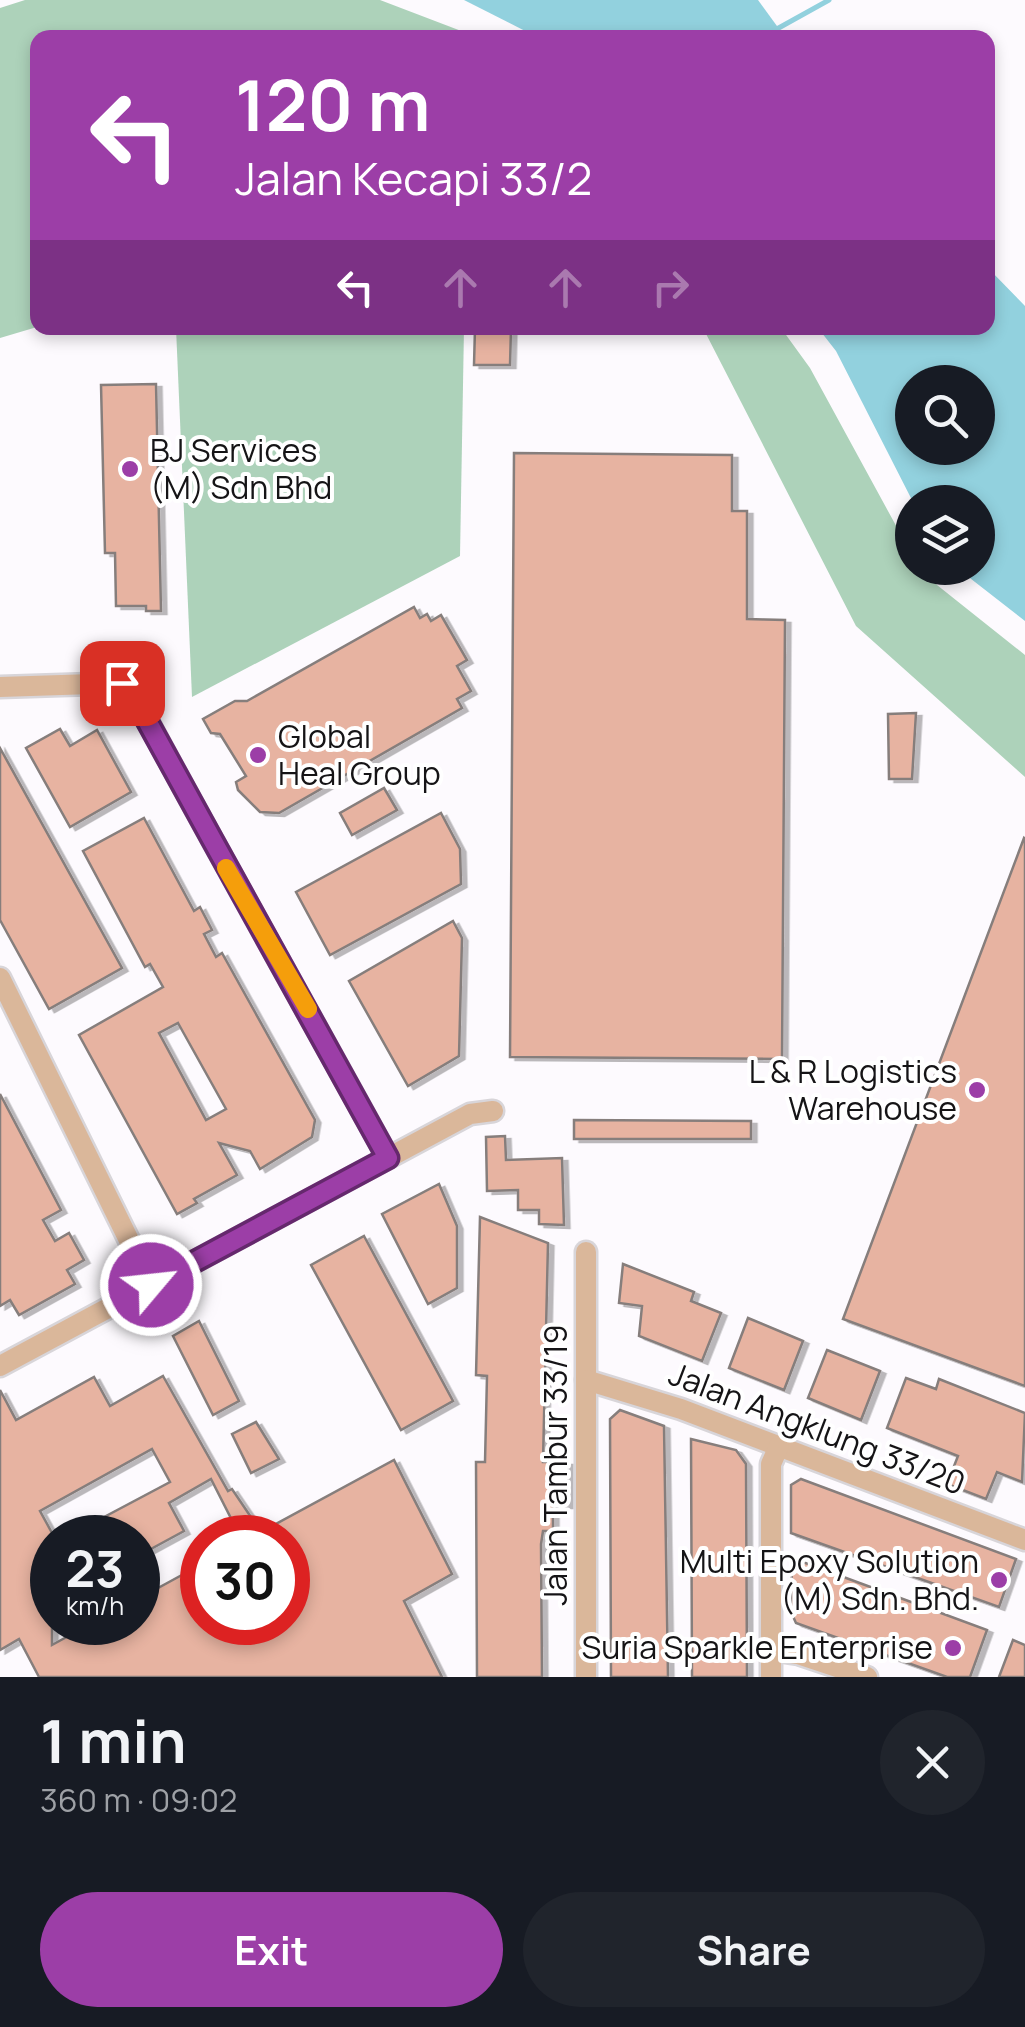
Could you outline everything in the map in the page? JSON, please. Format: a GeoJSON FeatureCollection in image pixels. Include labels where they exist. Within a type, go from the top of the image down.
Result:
{"type":"FeatureCollection","features":[{"type":"Feature","properties":{"kind":"street"},"geometry":{"type":"LineString","coordinates":[[0,686],[122,683],[134,697],[219,858],[254,912],[388,1158]]}},
{"type":"Feature","properties":{"kind":"street"},"geometry":{"type":"LineString","coordinates":[[0,978],[151,1285]]}},
{"type":"Feature","properties":{"kind":"street"},"geometry":{"type":"LineString","coordinates":[[0,1366],[470,1114],[493,1111]]}},
{"type":"Feature","properties":{"kind":"street","name":"Jalan Tambur 33/19"},"geometry":{"type":"LineString","coordinates":[[586,1252],[586,1677]]}},
{"type":"Feature","properties":{"kind":"street","name":"Jalan Angklung 33/20"},"geometry":{"type":"LineString","coordinates":[[586,1380],[622,1388],[1025,1540]]}},
{"type":"Feature","properties":{"kind":"street"},"geometry":{"type":"LineString","coordinates":[[771,1677],[771,1464],[779,1446]]}},
{"type":"Feature","properties":{"kind":"street"},"geometry":{"type":"LineString","coordinates":[[771,1650],[798,1654],[866,1677]]}},
{"type":"Feature","properties":{"kind":"green space"},"geometry":{"type":"Polygon","coordinates":[[[25,0],[380,0],[459,30],[30,30],[30,329],[0,338],[0,8],[25,0]]]}},
{"type":"Feature","properties":{"kind":"green space"},"geometry":{"type":"Polygon","coordinates":[[[176,335],[464,335],[460,556],[192,697],[176,335]]]}},
{"type":"Feature","properties":{"kind":"green space"},"geometry":{"type":"Polygon","coordinates":[[[707,335],[786,335],[810,368],[895,524],[895,585],[937,585],[1025,655],[1025,777],[856,626],[707,335]]]}},
{"type":"Feature","properties":{"kind":"water"},"geometry":{"type":"Polygon","coordinates":[[[464,0],[758,0],[780,30],[523,30],[464,0]]]}},
{"type":"Feature","properties":{"kind":"water"},"geometry":{"type":"Polygon","coordinates":[[[995,275],[1025,306],[1025,621],[979,585],[995,585],[995,485],[904,485],[836,351],[823,335],[995,335],[995,275]]]}},
{"type":"Feature","properties":{"kind":"building"},"geometry":{"type":"Polygon","coordinates":[[[475,335],[511,335],[510,365],[474,365],[475,335]]]}},
{"type":"Feature","properties":{"kind":"building","name":"BJ Services (M) Sdn Bhd"},"geometry":{"type":"Polygon","coordinates":[[[156,384],[161,611],[146,611],[146,606],[116,606],[115,553],[105,553],[101,385],[156,384]]]}},
{"type":"Feature","properties":{"kind":"building"},"geometry":{"type":"Polygon","coordinates":[[[514,453],[732,455],[732,511],[747,511],[747,619],[785,620],[782,1059],[510,1057],[514,453]]]}},
{"type":"Feature","properties":{"kind":"building"},"geometry":{"type":"Polygon","coordinates":[[[414,607],[420,618],[427,614],[431,621],[441,615],[467,660],[457,666],[471,691],[457,699],[462,708],[279,813],[260,812],[238,790],[236,782],[246,776],[220,734],[211,733],[203,719],[235,701],[247,701],[414,607]]]}},
{"type":"Feature","properties":{"kind":"building"},"geometry":{"type":"Polygon","coordinates":[[[916,713],[912,779],[889,779],[888,714],[916,713]]]}},
{"type":"Feature","properties":{"kind":"building"},"geometry":{"type":"Polygon","coordinates":[[[60,729],[70,746],[97,730],[131,792],[70,827],[26,748],[60,729]]]}},
{"type":"Feature","properties":{"kind":"building"},"geometry":{"type":"Polygon","coordinates":[[[0,748],[122,968],[49,1009],[0,920],[0,748]]]}},
{"type":"Feature","properties":{"kind":"building"},"geometry":{"type":"Polygon","coordinates":[[[384,788],[397,810],[352,835],[340,813],[384,788]]]}},
{"type":"Feature","properties":{"kind":"building"},"geometry":{"type":"Polygon","coordinates":[[[441,813],[460,849],[461,884],[330,955],[296,892],[441,813]]]}},
{"type":"Feature","properties":{"kind":"building"},"geometry":{"type":"Polygon","coordinates":[[[144,818],[194,911],[200,907],[212,930],[204,934],[216,957],[222,953],[315,1120],[312,1137],[260,1169],[250,1151],[219,1143],[237,1175],[194,1199],[197,1203],[177,1214],[79,1035],[163,987],[150,964],[145,967],[83,851],[144,818]],[[178,1023],[159,1033],[206,1120],[226,1109],[178,1023]]]}},
{"type":"Feature","properties":{"kind":"building","name":"L & R Logistics Warehouse"},"geometry":{"type":"Polygon","coordinates":[[[1025,839],[1025,1386],[843,1319],[1025,839]]]}},
{"type":"Feature","properties":{"kind":"building"},"geometry":{"type":"Polygon","coordinates":[[[453,921],[462,938],[459,1056],[408,1086],[349,981],[453,921]]]}},
{"type":"Feature","properties":{"kind":"building"},"geometry":{"type":"Polygon","coordinates":[[[0,1094],[61,1210],[43,1220],[55,1241],[69,1233],[84,1260],[67,1270],[75,1284],[19,1315],[10,1300],[0,1306],[0,1094]]]}},
{"type":"Feature","properties":{"kind":"building"},"geometry":{"type":"Polygon","coordinates":[[[574,1120],[751,1121],[751,1139],[574,1139],[574,1120]]]}},
{"type":"Feature","properties":{"kind":"building"},"geometry":{"type":"Polygon","coordinates":[[[505,1136],[506,1160],[562,1158],[564,1225],[539,1224],[539,1210],[518,1210],[518,1190],[487,1191],[486,1137],[505,1136]]]}},
{"type":"Feature","properties":{"kind":"building"},"geometry":{"type":"Polygon","coordinates":[[[439,1184],[457,1226],[457,1288],[428,1304],[382,1214],[439,1184]]]}},
{"type":"Feature","properties":{"kind":"building"},"geometry":{"type":"Polygon","coordinates":[[[480,1217],[548,1243],[543,1462],[567,1462],[567,1505],[553,1505],[553,1531],[543,1531],[541,1544],[542,1677],[477,1677],[476,1462],[485,1462],[487,1376],[476,1375],[480,1217]]]}},
{"type":"Feature","properties":{"kind":"building"},"geometry":{"type":"Polygon","coordinates":[[[364,1236],[453,1401],[401,1430],[311,1265],[364,1236]]]}},
{"type":"Feature","properties":{"kind":"building"},"geometry":{"type":"Polygon","coordinates":[[[623,1264],[694,1292],[691,1301],[721,1313],[702,1361],[639,1336],[642,1306],[619,1303],[623,1264]]]}},
{"type":"Feature","properties":{"kind":"building"},"geometry":{"type":"Polygon","coordinates":[[[748,1318],[803,1341],[784,1390],[729,1368],[748,1318]]]}},
{"type":"Feature","properties":{"kind":"building"},"geometry":{"type":"Polygon","coordinates":[[[199,1321],[239,1401],[213,1415],[173,1336],[199,1321]]]}},
{"type":"Feature","properties":{"kind":"building"},"geometry":{"type":"Polygon","coordinates":[[[827,1350],[880,1371],[861,1420],[808,1398],[827,1350]]]}},
{"type":"Feature","properties":{"kind":"building"},"geometry":{"type":"Polygon","coordinates":[[[163,1376],[228,1491],[232,1489],[250,1515],[229,1515],[211,1479],[169,1503],[180,1524],[180,1533],[160,1544],[160,1515],[108,1515],[170,1482],[152,1449],[40,1511],[42,1515],[30,1515],[30,1645],[160,1645],[160,1587],[180,1576],[180,1645],[310,1645],[310,1515],[292,1515],[394,1460],[452,1574],[404,1601],[442,1677],[39,1677],[19,1639],[0,1650],[0,1390],[16,1420],[94,1377],[110,1406],[163,1376]]]}},
{"type":"Feature","properties":{"kind":"building"},"geometry":{"type":"Polygon","coordinates":[[[906,1378],[936,1389],[939,1379],[1025,1413],[1022,1482],[997,1472],[986,1499],[947,1484],[958,1456],[887,1428],[906,1378]]]}},
{"type":"Feature","properties":{"kind":"building"},"geometry":{"type":"Polygon","coordinates":[[[620,1410],[664,1426],[668,1677],[611,1677],[610,1419],[620,1410]]]}},
{"type":"Feature","properties":{"kind":"building"},"geometry":{"type":"Polygon","coordinates":[[[256,1422],[279,1459],[251,1473],[232,1434],[256,1422]]]}},
{"type":"Feature","properties":{"kind":"building"},"geometry":{"type":"Polygon","coordinates":[[[691,1439],[736,1450],[746,1464],[747,1677],[692,1677],[691,1439]]]}},
{"type":"Feature","properties":{"kind":"building"},"geometry":{"type":"Polygon","coordinates":[[[801,1479],[1016,1559],[999,1607],[791,1533],[791,1485],[801,1479]]]}},
{"type":"Feature","properties":{"kind":"building"},"geometry":{"type":"Polygon","coordinates":[[[792,1558],[987,1630],[970,1677],[947,1677],[796,1623],[791,1612],[792,1558]]]}},
{"type":"Feature","properties":{"kind":"building"},"geometry":{"type":"Polygon","coordinates":[[[1013,1640],[1025,1645],[1025,1677],[999,1677],[1013,1640]]]}},
{"type":"Feature","properties":{"kind":"waterway"},"geometry":{"type":"LineString","coordinates":[[775,30],[829,0]]}},
{"type":"Feature","properties":{"kind":"slow traffic"},"geometry":{"type":"LineString","coordinates":[[226,868],[308,1009]]}},
{"type":"Feature","properties":{"kind":"place","name":"BJ Services (M) Sdn Bhd"},"geometry":{"type":"Point","coordinates":[130,469]}},
{"type":"Feature","properties":{"kind":"place","name":"Global Heal Group"},"geometry":{"type":"Point","coordinates":[258,755]}},
{"type":"Feature","properties":{"kind":"place","name":"L & R Logistics Warehouse"},"geometry":{"type":"Point","coordinates":[977,1090]}},
{"type":"Feature","properties":{"kind":"place","name":"Multi Epoxy Solution (M) Sdn. Bhd."},"geometry":{"type":"Point","coordinates":[999,1580]}},
{"type":"Feature","properties":{"kind":"place","name":"Suria Sparkle Enterprise"},"geometry":{"type":"Point","coordinates":[953,1648]}},
{"type":"Feature","properties":{"kind":"route"},"geometry":{"type":"LineString","coordinates":[[122,683],[134,697],[219,858],[254,912],[388,1158],[151,1285]]}}]}
